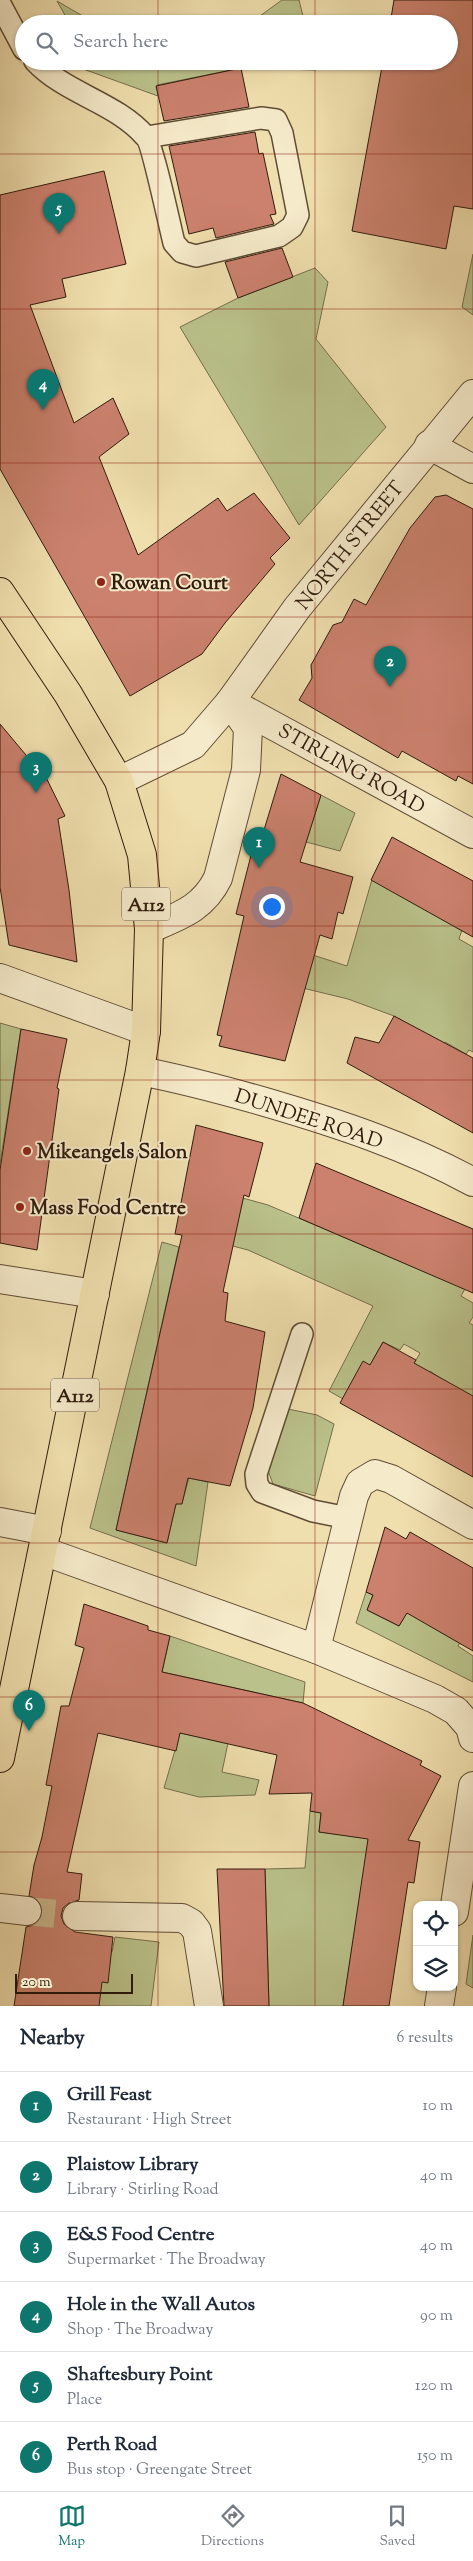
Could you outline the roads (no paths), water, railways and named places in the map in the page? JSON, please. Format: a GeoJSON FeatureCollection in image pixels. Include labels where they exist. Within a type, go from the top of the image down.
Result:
{"type":"FeatureCollection","features":[{"type":"Feature","properties":{"kind":"main road","name":"A112"},"geometry":{"type":"LineString","coordinates":[[0,592],[8,612],[68,694],[119,781],[142,855],[149,929],[146,1031],[140,1070],[0,1758]]}},
{"type":"Feature","properties":{"kind":"street","name":"NORTH STREET"},"geometry":{"type":"LineString","coordinates":[[119,781],[193,745],[230,702],[297,608],[429,445],[473,394]]}},
{"type":"Feature","properties":{"kind":"street"},"geometry":{"type":"LineString","coordinates":[[429,445],[473,469]]}},
{"type":"Feature","properties":{"kind":"street"},"geometry":{"type":"LineString","coordinates":[[149,929],[194,908],[211,893],[218,878],[246,770],[248,728],[230,702]]}},
{"type":"Feature","properties":{"kind":"street","name":"STIRLING ROAD"},"geometry":{"type":"LineString","coordinates":[[230,702],[473,834]]}},
{"type":"Feature","properties":{"kind":"street"},"geometry":{"type":"LineString","coordinates":[[0,978],[146,1031]]}},
{"type":"Feature","properties":{"kind":"street","name":"DUNDEE ROAD"},"geometry":{"type":"LineString","coordinates":[[140,1070],[188,1080],[338,1123],[432,1160],[473,1182]]}},
{"type":"Feature","properties":{"kind":"street"},"geometry":{"type":"LineString","coordinates":[[0,1278],[95,1294]]}},
{"type":"Feature","properties":{"kind":"street"},"geometry":{"type":"LineString","coordinates":[[316,1649],[348,1518],[360,1482],[376,1474],[391,1479],[473,1525]]}},
{"type":"Feature","properties":{"kind":"street"},"geometry":{"type":"LineString","coordinates":[[0,1522],[435,1699],[456,1711],[470,1727],[473,1738]]}},
{"type":"Feature","properties":{"kind":"street"},"geometry":{"type":"LineString","coordinates":[[457,1901],[469,1851],[473,1786]]}},
{"type":"Feature","properties":{"kind":"street"},"geometry":{"type":"LineString","coordinates":[[0,1908],[27,1911]]}},
{"type":"Feature","properties":{"kind":"street"},"geometry":{"type":"LineString","coordinates":[[77,1916],[182,1918],[191,1923],[197,1931],[209,2006]]}},
{"type":"Feature","properties":{"kind":"street"},"geometry":{"type":"LineString","coordinates":[[439,2006],[441,1991]]}},
{"type":"Feature","properties":{"kind":"lane"},"geometry":{"type":"LineString","coordinates":[[0,4],[15,32]]}},
{"type":"Feature","properties":{"kind":"lane"},"geometry":{"type":"LineString","coordinates":[[43,70],[47,74],[115,112],[147,137],[174,242],[182,252],[196,256],[279,236],[292,227],[298,215],[282,133],[276,120],[261,118],[147,137]]}},
{"type":"Feature","properties":{"kind":"lane"},"geometry":{"type":"LineString","coordinates":[[302,1334],[256,1474],[257,1484],[262,1492],[314,1511],[348,1518]]}},
{"type":"Feature","properties":{"kind":"tunnel"},"geometry":{"type":"LineString","coordinates":[[27,1911],[77,1916]]}},
{"type":"Feature","properties":{"kind":"place","name":"Shaftesbury Point"},"geometry":{"type":"Point","coordinates":[59,234]}},
{"type":"Feature","properties":{"kind":"place","name":"Hole in the Wall Autos"},"geometry":{"type":"Point","coordinates":[43,410]}},
{"type":"Feature","properties":{"kind":"place","name":"Rowan Court"},"geometry":{"type":"Point","coordinates":[101,582]}},
{"type":"Feature","properties":{"kind":"place","name":"Plaistow Library"},"geometry":{"type":"Point","coordinates":[390,687]}},
{"type":"Feature","properties":{"kind":"place","name":"E&S Food Centre"},"geometry":{"type":"Point","coordinates":[36,793]}},
{"type":"Feature","properties":{"kind":"place","name":"Grill Feast"},"geometry":{"type":"Point","coordinates":[259,868]}},
{"type":"Feature","properties":{"kind":"place","name":"Mikeangels Salon"},"geometry":{"type":"Point","coordinates":[27,1151]}},
{"type":"Feature","properties":{"kind":"place","name":"Mass Food Centre"},"geometry":{"type":"Point","coordinates":[20,1207]}},
{"type":"Feature","properties":{"kind":"place","name":"Perth Road"},"geometry":{"type":"Point","coordinates":[29,1731]}}]}
